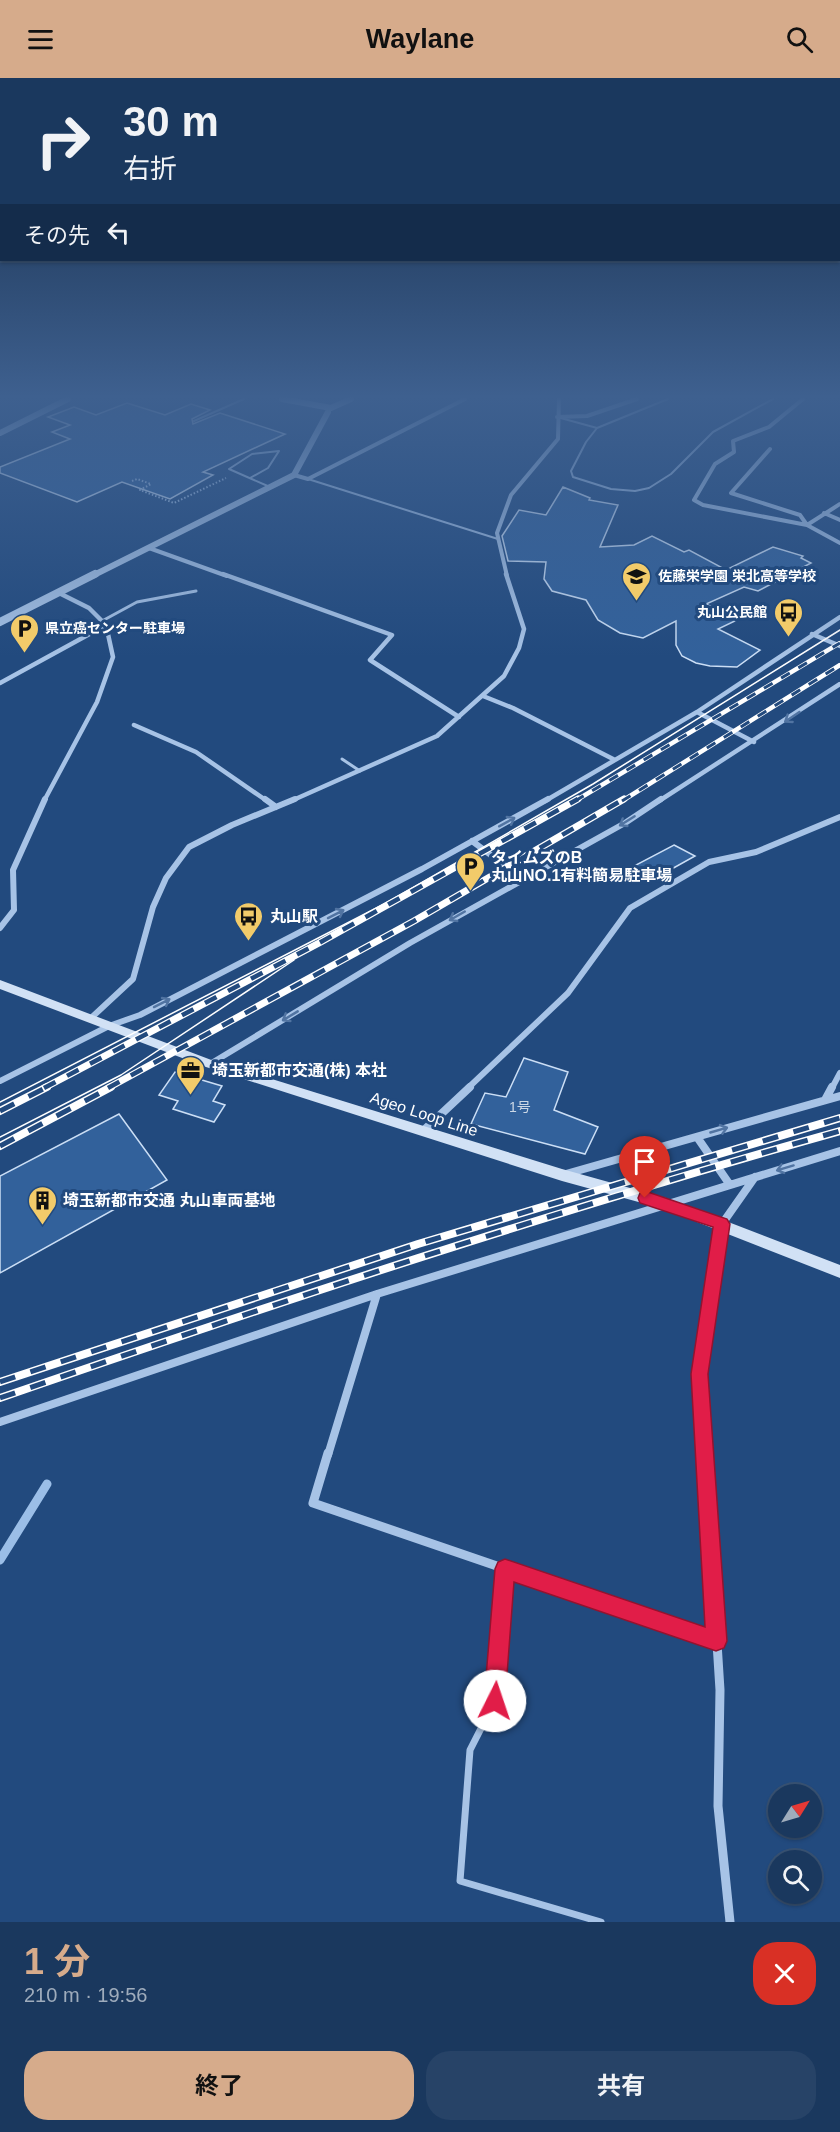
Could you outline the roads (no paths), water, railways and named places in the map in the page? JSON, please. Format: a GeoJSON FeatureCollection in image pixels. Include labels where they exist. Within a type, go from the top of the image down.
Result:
{"type":"FeatureCollection","features":[{"type":"Feature","properties":{"kind":"main road","name":"Ageo Loop Line"},"geometry":{"type":"LineString","coordinates":[[1,985],[210,1064],[562,1175],[666,1204],[840,1272]]}},
{"type":"Feature","properties":{"kind":"street"},"geometry":{"type":"LineString","coordinates":[[0,622],[274,485]]}},
{"type":"Feature","properties":{"kind":"street"},"geometry":{"type":"LineString","coordinates":[[90,1019],[132,979],[153,907],[166,878],[189,847],[436,736],[504,676],[519,648],[524,629],[498,539],[502,515],[511,495],[519,485]]}},
{"type":"Feature","properties":{"kind":"street"},"geometry":{"type":"LineString","coordinates":[[703,485],[694,500],[703,506],[807,525],[840,543]]}},
{"type":"Feature","properties":{"kind":"street"},"geometry":{"type":"LineString","coordinates":[[738,485],[731,493],[800,515],[807,525]]}},
{"type":"Feature","properties":{"kind":"street"},"geometry":{"type":"LineString","coordinates":[[807,525],[840,504]]}},
{"type":"Feature","properties":{"kind":"street"},"geometry":{"type":"LineString","coordinates":[[824,513],[840,520]]}},
{"type":"Feature","properties":{"kind":"street"},"geometry":{"type":"LineString","coordinates":[[149,548],[392,635],[370,660],[459,717]]}},
{"type":"Feature","properties":{"kind":"street"},"geometry":{"type":"LineString","coordinates":[[0,928],[14,909],[13,870],[30,828],[97,702],[113,657],[104,623],[89,608],[59,593]]}},
{"type":"Feature","properties":{"kind":"street"},"geometry":{"type":"LineString","coordinates":[[0,1081],[109,1026],[140,1015],[472,841],[697,712],[840,617]]}},
{"type":"Feature","properties":{"kind":"street"},"geometry":{"type":"LineString","coordinates":[[0,683],[104,623]]}},
{"type":"Feature","properties":{"kind":"street"},"geometry":{"type":"LineString","coordinates":[[812,634],[840,646]]}},
{"type":"Feature","properties":{"kind":"street"},"geometry":{"type":"LineString","coordinates":[[210,1064],[410,943],[617,828],[840,684]]}},
{"type":"Feature","properties":{"kind":"street"},"geometry":{"type":"LineString","coordinates":[[483,696],[513,708],[615,760]]}},
{"type":"Feature","properties":{"kind":"street"},"geometry":{"type":"LineString","coordinates":[[697,712],[753,742]]}},
{"type":"Feature","properties":{"kind":"street"},"geometry":{"type":"LineString","coordinates":[[135,725],[196,752],[276,807]]}},
{"type":"Feature","properties":{"kind":"street"},"geometry":{"type":"LineString","coordinates":[[423,1131],[568,993],[630,908],[709,862],[756,852],[840,817]]}},
{"type":"Feature","properties":{"kind":"street"},"geometry":{"type":"LineString","coordinates":[[472,841],[523,879]]}},
{"type":"Feature","properties":{"kind":"street"},"geometry":{"type":"LineString","coordinates":[[825,1100],[840,1073]]}},
{"type":"Feature","properties":{"kind":"street"},"geometry":{"type":"LineString","coordinates":[[562,1175],[840,1096]]}},
{"type":"Feature","properties":{"kind":"street"},"geometry":{"type":"LineString","coordinates":[[697,1137],[730,1185]]}},
{"type":"Feature","properties":{"kind":"street"},"geometry":{"type":"LineString","coordinates":[[0,1422],[377,1294],[840,1151]]}},
{"type":"Feature","properties":{"kind":"street"},"geometry":{"type":"LineString","coordinates":[[730,1922],[718,1806],[720,1690],[700,1374],[722,1224],[756,1177]]}},
{"type":"Feature","properties":{"kind":"street"},"geometry":{"type":"LineString","coordinates":[[377,1294],[313,1503],[716,1641]]}},
{"type":"Feature","properties":{"kind":"lane"},"geometry":{"type":"LineString","coordinates":[[266,485],[270,487]]}},
{"type":"Feature","properties":{"kind":"lane"},"geometry":{"type":"LineString","coordinates":[[327,485],[498,539]]}},
{"type":"Feature","properties":{"kind":"lane"},"geometry":{"type":"LineString","coordinates":[[589,485],[644,491],[660,485]]}},
{"type":"Feature","properties":{"kind":"lane"},"geometry":{"type":"LineString","coordinates":[[104,623],[137,602],[196,591]]}},
{"type":"Feature","properties":{"kind":"lane"},"geometry":{"type":"LineString","coordinates":[[342,759],[360,771]]}},
{"type":"Feature","properties":{"kind":"lane"},"geometry":{"type":"LineString","coordinates":[[505,1569],[495,1701],[470,1750],[460,1881],[601,1922]]}},
{"type":"Feature","properties":{"kind":"waterway"},"geometry":{"type":"LineString","coordinates":[[0,1560],[47,1484]]}},
{"type":"Feature","properties":{"kind":"tram line"},"geometry":{"type":"LineString","coordinates":[[0,1102],[388,902],[593,784],[840,630]]}},
{"type":"Feature","properties":{"kind":"tram line"},"geometry":{"type":"LineString","coordinates":[[0,1137],[121,1075],[294,960]]}},
{"type":"Feature","properties":{"kind":"railway"},"geometry":{"type":"LineString","coordinates":[[575,801],[840,643]]}},
{"type":"Feature","properties":{"kind":"railway"},"geometry":{"type":"LineString","coordinates":[[622,801],[840,665]]}},
{"type":"Feature","properties":{"kind":"railway"},"geometry":{"type":"LineString","coordinates":[[44,1088],[319,943],[578,799]]}},
{"type":"Feature","properties":{"kind":"railway"},"geometry":{"type":"LineString","coordinates":[[108,1088],[414,921],[624,799]]}},
{"type":"Feature","properties":{"kind":"railway"},"geometry":{"type":"LineString","coordinates":[[0,1111],[47,1087]]}},
{"type":"Feature","properties":{"kind":"railway"},"geometry":{"type":"LineString","coordinates":[[0,1146],[111,1087]]}},
{"type":"Feature","properties":{"kind":"railway"},"geometry":{"type":"LineString","coordinates":[[0,1382],[418,1244],[840,1118]]}},
{"type":"Feature","properties":{"kind":"railway"},"geometry":{"type":"LineString","coordinates":[[0,1398],[418,1258],[734,1161],[840,1131]]}},
{"type":"Feature","properties":{"kind":"place","name":"佐藤栄学園 栄北高等学校"},"geometry":{"type":"Point","coordinates":[637,602]}},
{"type":"Feature","properties":{"kind":"place","name":"丸山公民館"},"geometry":{"type":"Point","coordinates":[788,638]}},
{"type":"Feature","properties":{"kind":"place","name":"県立癌センター駐車場"},"geometry":{"type":"Point","coordinates":[24,654]}},
{"type":"Feature","properties":{"kind":"place","name":"タイムズのB 丸山NO.1有料簡易駐車場"},"geometry":{"type":"Point","coordinates":[470,892]}},
{"type":"Feature","properties":{"kind":"place","name":"丸山駅"},"geometry":{"type":"Point","coordinates":[249,942]}},
{"type":"Feature","properties":{"kind":"place","name":"埼玉新都市交通(株) 本社"},"geometry":{"type":"Point","coordinates":[191,1096]}},
{"type":"Feature","properties":{"kind":"place","name":"埼玉新都市交通 丸山車両基地"},"geometry":{"type":"Point","coordinates":[42,1226]}}]}
